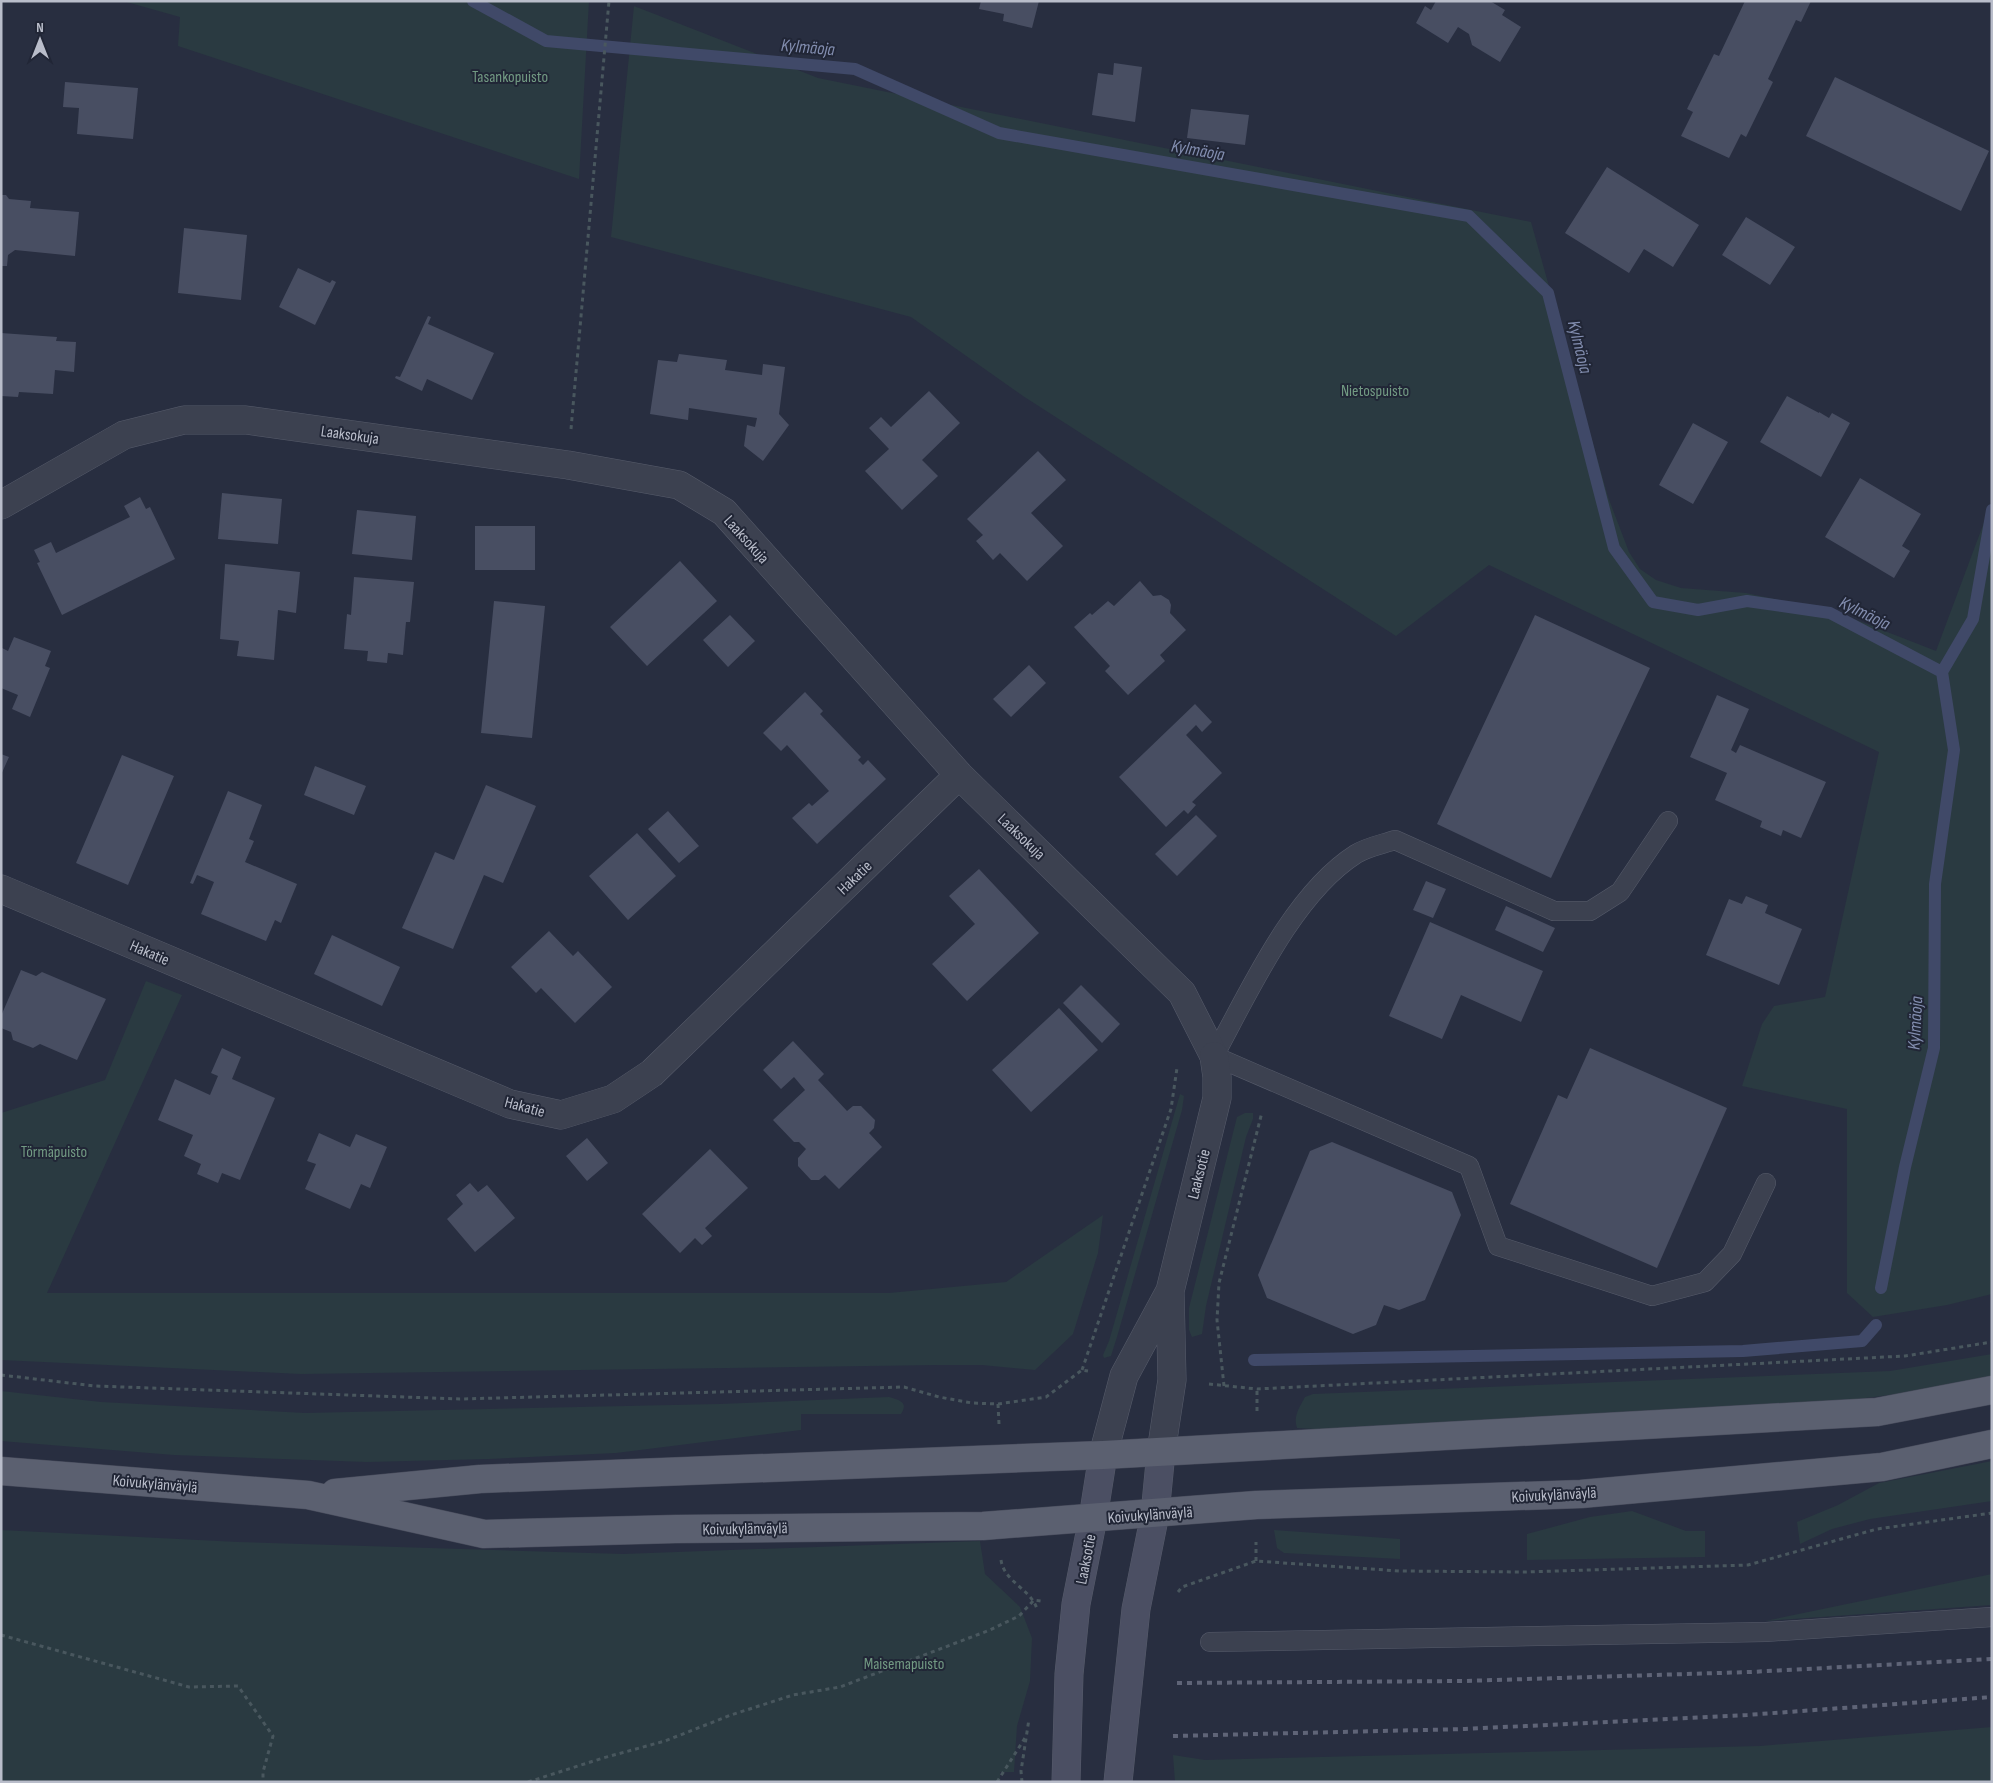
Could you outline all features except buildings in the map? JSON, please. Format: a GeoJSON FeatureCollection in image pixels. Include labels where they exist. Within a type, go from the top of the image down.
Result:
{"type":"FeatureCollection","features":[{"type":"Feature","properties":{"kind":"main road","name":"Koivukylänväylä"},"geometry":{"type":"LineString","coordinates":[[308,1496],[480,1478],[1103,1455],[1877,1412],[1992,1390]]}},
{"type":"Feature","properties":{"kind":"main road","name":"Koivukylänväylä"},"geometry":{"type":"LineString","coordinates":[[1,1471],[308,1496],[484,1534],[676,1529],[996,1525],[1256,1505],[1581,1494],[1882,1467],[1992,1444]]}},
{"type":"Feature","properties":{"kind":"main road","name":"Laaksotie"},"geometry":{"type":"LineString","coordinates":[[1118,1782],[1136,1608],[1155,1514],[1161,1452]]}},
{"type":"Feature","properties":{"kind":"main road","name":"Laaksotie"},"geometry":{"type":"LineString","coordinates":[[1066,1782],[1071,1656],[1076,1604],[1103,1455]]}},
{"type":"Feature","properties":{"kind":"street","name":"Laaksokuja"},"geometry":{"type":"LineString","coordinates":[[1,504],[124,435],[184,420],[246,420],[568,465],[678,485],[724,512],[960,775],[1182,992],[1214,1056]]}},
{"type":"Feature","properties":{"kind":"street","name":"Hakatie"},"geometry":{"type":"LineString","coordinates":[[1,889],[510,1104],[561,1116],[613,1098],[652,1073],[960,775]]}},
{"type":"Feature","properties":{"kind":"street","name":"Laaksotie"},"geometry":{"type":"LineString","coordinates":[[1103,1455],[1124,1376],[1170,1291],[1217,1098],[1214,1056]]}},
{"type":"Feature","properties":{"kind":"street","name":"Laaksotie"},"geometry":{"type":"LineString","coordinates":[[1161,1452],[1172,1380],[1170,1291]]}},
{"type":"Feature","properties":{"kind":"lane"},"geometry":{"type":"LineString","coordinates":[[1668,821],[1620,892],[1590,911],[1554,911],[1395,840],[1357,853],[1325,877],[1278,939],[1214,1056],[1470,1166],[1498,1246],[1652,1296],[1705,1282],[1732,1254],[1766,1183]]}},
{"type":"Feature","properties":{"kind":"lane"},"geometry":{"type":"LineString","coordinates":[[1210,1642],[1766,1632],[1992,1617]]}},
{"type":"Feature","properties":{"kind":"path"},"geometry":{"type":"LineString","coordinates":[[568,465],[609,1]]}},
{"type":"Feature","properties":{"kind":"path"},"geometry":{"type":"LineString","coordinates":[[1,1375],[95,1386],[460,1399],[904,1387],[947,1399],[972,1403],[998,1404],[1046,1397],[1082,1370],[1171,1109],[1178,1061]]}},
{"type":"Feature","properties":{"kind":"path"},"geometry":{"type":"LineString","coordinates":[[1224,1386],[1217,1320],[1219,1283],[1268,1080]]}},
{"type":"Feature","properties":{"kind":"path"},"geometry":{"type":"LineString","coordinates":[[1172,1380],[1257,1389],[1905,1356],[1992,1342]]}},
{"type":"Feature","properties":{"kind":"path"},"geometry":{"type":"LineString","coordinates":[[1082,1370],[1124,1376]]}},
{"type":"Feature","properties":{"kind":"path"},"geometry":{"type":"LineString","coordinates":[[998,1404],[999,1459]]}},
{"type":"Feature","properties":{"kind":"path"},"geometry":{"type":"LineString","coordinates":[[1176,1595],[1182,1587],[1256,1561],[1399,1571],[1526,1572],[1748,1565],[1877,1529],[1992,1513]]}},
{"type":"Feature","properties":{"kind":"path"},"geometry":{"type":"LineString","coordinates":[[996,1525],[1002,1565],[1012,1581],[1034,1600],[1039,1615]]}},
{"type":"Feature","properties":{"kind":"path"},"geometry":{"type":"LineString","coordinates":[[528,1782],[664,1741],[731,1715],[793,1695],[840,1687],[885,1671],[990,1630],[1019,1616],[1034,1600]]}},
{"type":"Feature","properties":{"kind":"path"},"geometry":{"type":"LineString","coordinates":[[1,1635],[190,1687],[238,1686],[273,1736],[263,1772],[263,1782]]}},
{"type":"Feature","properties":{"kind":"path"},"geometry":{"type":"LineString","coordinates":[[1022,1782],[1026,1737],[1031,1711]]}},
{"type":"Feature","properties":{"kind":"path"},"geometry":{"type":"LineString","coordinates":[[997,1782],[1026,1737]]}},
{"type":"Feature","properties":{"kind":"green space","name":"Tasankopuisto"},"geometry":{"type":"Polygon","coordinates":[[[123,1],[589,1],[579,179],[178,46],[180,17],[123,1]]]}},
{"type":"Feature","properties":{"kind":"green space","name":"Nietospuisto"},"geometry":{"type":"Polygon","coordinates":[[[634,6],[818,78],[1531,222],[1608,497],[1629,552],[1640,569],[1656,580],[1681,588],[1746,593],[1836,612],[1936,651],[1992,501],[1992,1294],[1947,1305],[1873,1317],[1847,1293],[1847,1109],[1742,1086],[1762,1024],[1774,1006],[1825,997],[1879,752],[1489,565],[1396,636],[1023,396],[911,317],[611,237],[634,6]]]}},
{"type":"Feature","properties":{"kind":"green space","name":"Törmäpuisto"},"geometry":{"type":"Polygon","coordinates":[[[146,981],[182,995],[47,1293],[889,1293],[1006,1282],[1103,1215],[1098,1253],[1073,1334],[1035,1370],[982,1365],[938,1365],[301,1374],[1,1360],[1,1113],[105,1080],[146,981]]]}},
{"type":"Feature","properties":{"kind":"green space"},"geometry":{"type":"Polygon","coordinates":[[[1180,1094],[1184,1096],[1182,1110],[1117,1337],[1111,1356],[1104,1358],[1103,1355],[1109,1341],[1180,1094]]]}},
{"type":"Feature","properties":{"kind":"green space"},"geometry":{"type":"Polygon","coordinates":[[[1245,1113],[1253,1113],[1253,1119],[1246,1137],[1206,1306],[1202,1334],[1192,1337],[1189,1330],[1189,1308],[1237,1117],[1245,1113]]]}},
{"type":"Feature","properties":{"kind":"green space"},"geometry":{"type":"Polygon","coordinates":[[[1992,1354],[1992,1376],[1937,1389],[1779,1409],[1332,1430],[1297,1428],[1296,1424],[1297,1412],[1305,1397],[1313,1394],[1890,1371],[1992,1354]]]}},
{"type":"Feature","properties":{"kind":"green space"},"geometry":{"type":"Polygon","coordinates":[[[1,1391],[101,1402],[305,1413],[719,1404],[889,1397],[902,1402],[904,1407],[901,1414],[801,1414],[801,1430],[616,1453],[367,1462],[174,1455],[1,1441],[1,1391]]]}},
{"type":"Feature","properties":{"kind":"green space"},"geometry":{"type":"Polygon","coordinates":[[[1992,1461],[1992,1501],[1870,1519],[1832,1529],[1800,1544],[1797,1522],[1838,1505],[1879,1483],[1992,1461]]]}},
{"type":"Feature","properties":{"kind":"green space"},"geometry":{"type":"Polygon","coordinates":[[[1632,1511],[1686,1531],[1705,1531],[1705,1557],[1527,1560],[1527,1534],[1590,1517],[1632,1511]]]}},
{"type":"Feature","properties":{"kind":"green space","name":"Maisemapuisto"},"geometry":{"type":"Polygon","coordinates":[[[1,1530],[238,1542],[623,1554],[980,1541],[985,1574],[1020,1607],[1032,1638],[1030,1681],[1017,1726],[1014,1772],[1000,1772],[1000,1782],[1,1782],[1,1530]]]}},
{"type":"Feature","properties":{"kind":"green space"},"geometry":{"type":"Polygon","coordinates":[[[1274,1530],[1400,1539],[1400,1559],[1284,1553],[1277,1548],[1274,1530]]]}},
{"type":"Feature","properties":{"kind":"green space"},"geometry":{"type":"Polygon","coordinates":[[[1992,1574],[1992,1605],[1765,1621],[1992,1574]]]}},
{"type":"Feature","properties":{"kind":"green space"},"geometry":{"type":"Polygon","coordinates":[[[1992,1727],[1992,1782],[1175,1782],[1173,1755],[1205,1760],[1760,1746],[1992,1727]]]}},
{"type":"Feature","properties":{"kind":"waterway","name":"Kylmäoja"},"geometry":{"type":"LineString","coordinates":[[473,1],[546,41],[855,69],[999,133],[1469,216],[1548,293],[1614,548],[1653,602],[1698,610],[1747,601],[1830,613],[1942,672],[1954,750],[1935,884],[1934,1048],[1905,1167],[1881,1288]]}},
{"type":"Feature","properties":{"kind":"waterway"},"geometry":{"type":"LineString","coordinates":[[1942,672],[1973,619],[1992,510]]}},
{"type":"Feature","properties":{"kind":"waterway"},"geometry":{"type":"LineString","coordinates":[[1254,1360],[1743,1351],[1862,1341],[1876,1325]]}},
{"type":"Feature","properties":{"kind":"railway"},"geometry":{"type":"LineString","coordinates":[[1177,1683],[1464,1681],[1750,1672],[1992,1659]]}},
{"type":"Feature","properties":{"kind":"railway"},"geometry":{"type":"LineString","coordinates":[[1173,1736],[1465,1729],[1747,1715],[1992,1697]]}}]}
